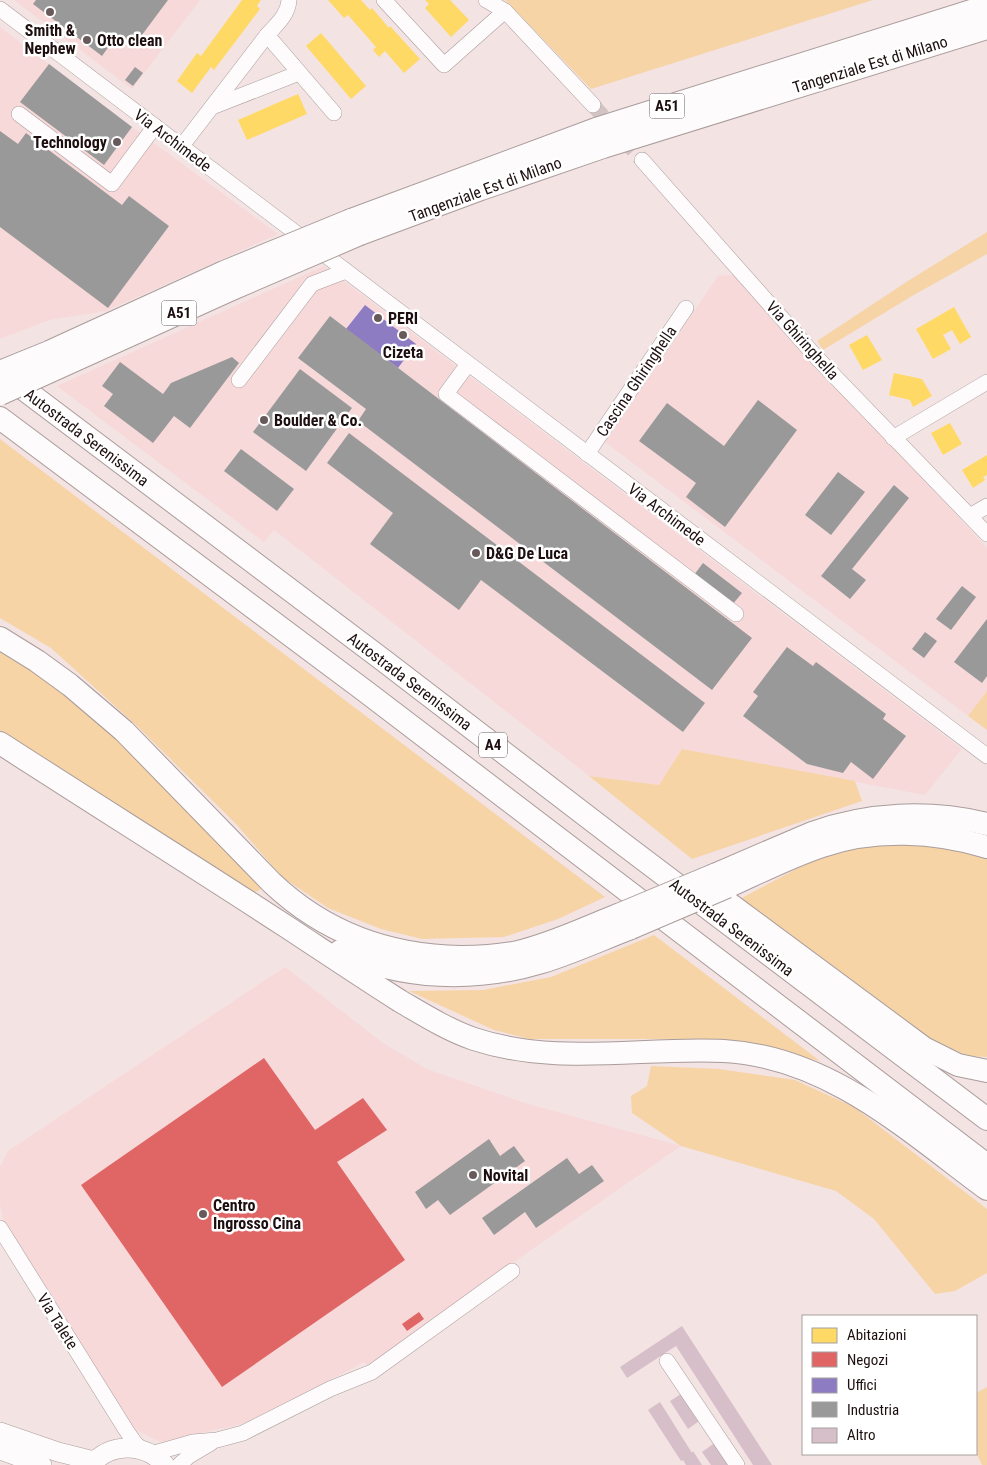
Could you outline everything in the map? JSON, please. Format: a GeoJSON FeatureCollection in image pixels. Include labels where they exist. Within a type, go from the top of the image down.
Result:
{"type":"FeatureCollection","features":[{"type":"Feature","properties":{"kind":"highway","name":"Tangenziale Est di Milano"},"geometry":{"type":"LineString","coordinates":[[0,394],[232,289],[356,227],[596,129],[987,6]]}},
{"type":"Feature","properties":{"kind":"highway","name":"Tangenziale Est di Milano"},"geometry":{"type":"LineString","coordinates":[[0,372],[49,352],[224,272],[356,227],[481,189],[603,147],[987,28]]}},
{"type":"Feature","properties":{"kind":"highway","name":"Autostrada Serenissima"},"geometry":{"type":"LineString","coordinates":[[0,372],[987,1119]]}},
{"type":"Feature","properties":{"kind":"highway","name":"A4"},"geometry":{"type":"LineString","coordinates":[[0,418],[364,691],[987,1165]]}},
{"type":"Feature","properties":{"kind":"highway"},"geometry":{"type":"LineString","coordinates":[[0,638],[37,661],[124,731],[272,883],[290,899],[320,920],[343,931],[380,946],[416,954],[444,957],[492,956],[536,947],[624,922]]}},
{"type":"Feature","properties":{"kind":"highway"},"geometry":{"type":"LineString","coordinates":[[0,743],[373,984],[435,1022],[468,1037],[497,1046],[524,1051],[574,1054],[726,1051],[777,1060],[801,1067],[838,1083],[872,1103],[987,1189]]}},
{"type":"Feature","properties":{"kind":"highway"},"geometry":{"type":"LineString","coordinates":[[720,881],[812,833],[862,820],[889,816],[928,816],[953,817],[987,824]]}},
{"type":"Feature","properties":{"kind":"highway"},"geometry":{"type":"LineString","coordinates":[[289,928],[350,956],[408,972],[456,975],[485,974],[536,964],[624,922],[720,881],[821,846],[869,836],[899,834],[964,841],[987,847]]}},
{"type":"Feature","properties":{"kind":"highway"},"geometry":{"type":"LineString","coordinates":[[623,844],[727,902],[924,1048],[958,1065],[987,1071]]}},
{"type":"Feature","properties":{"kind":"main road"},"geometry":{"type":"LineString","coordinates":[[0,1432],[58,1452],[97,1460],[121,1448],[137,1448],[154,1456]]}},
{"type":"Feature","properties":{"kind":"main road"},"geometry":{"type":"LineString","coordinates":[[0,1450],[42,1465]]}},
{"type":"Feature","properties":{"kind":"street"},"geometry":{"type":"LineString","coordinates":[[181,146],[288,10],[289,0]]}},
{"type":"Feature","properties":{"kind":"street"},"geometry":{"type":"LineString","coordinates":[[384,0],[444,65],[505,11]]}},
{"type":"Feature","properties":{"kind":"street"},"geometry":{"type":"LineString","coordinates":[[486,0],[505,11],[593,105]]}},
{"type":"Feature","properties":{"kind":"street","name":"Via Archimede"},"geometry":{"type":"LineString","coordinates":[[0,10],[987,756]]}},
{"type":"Feature","properties":{"kind":"street"},"geometry":{"type":"LineString","coordinates":[[267,35],[334,113]]}},
{"type":"Feature","properties":{"kind":"street"},"geometry":{"type":"LineString","coordinates":[[211,108],[299,73]]}},
{"type":"Feature","properties":{"kind":"street"},"geometry":{"type":"LineString","coordinates":[[19,114],[112,184],[155,126]]}},
{"type":"Feature","properties":{"kind":"street","name":"Via Ghiringhella"},"geometry":{"type":"LineString","coordinates":[[642,160],[818,359],[987,534]]}},
{"type":"Feature","properties":{"kind":"street"},"geometry":{"type":"LineString","coordinates":[[239,380],[312,284],[346,272]]}},
{"type":"Feature","properties":{"kind":"street","name":"Cascina Ghiringhella"},"geometry":{"type":"LineString","coordinates":[[587,454],[686,308]]}},
{"type":"Feature","properties":{"kind":"street"},"geometry":{"type":"LineString","coordinates":[[468,364],[446,394],[736,614]]}},
{"type":"Feature","properties":{"kind":"street"},"geometry":{"type":"LineString","coordinates":[[893,438],[987,382]]}},
{"type":"Feature","properties":{"kind":"street"},"geometry":{"type":"LineString","coordinates":[[970,516],[987,506]]}},
{"type":"Feature","properties":{"kind":"street","name":"Via Talete"},"geometry":{"type":"LineString","coordinates":[[0,1228],[132,1439],[154,1456]]}},
{"type":"Feature","properties":{"kind":"street"},"geometry":{"type":"LineString","coordinates":[[180,1465],[193,1453],[217,1440],[255,1428],[330,1389],[372,1372],[512,1271]]}},
{"type":"Feature","properties":{"kind":"street"},"geometry":{"type":"LineString","coordinates":[[667,1361],[737,1465]]}},
{"type":"Feature","properties":{"kind":"street"},"geometry":{"type":"LineString","coordinates":[[97,1460],[116,1438],[116,1414]]}},
{"type":"Feature","properties":{"kind":"street"},"geometry":{"type":"LineString","coordinates":[[154,1456],[193,1442],[217,1440]]}},
{"type":"Feature","properties":{"kind":"shaded area"},"geometry":{"type":"Polygon","coordinates":[[[14,0],[200,0],[132,89],[14,0]]]}},
{"type":"Feature","properties":{"kind":"shaded area"},"geometry":{"type":"Polygon","coordinates":[[[505,0],[873,0],[591,89],[505,0]]]}},
{"type":"Feature","properties":{"kind":"shaded area"},"geometry":{"type":"Polygon","coordinates":[[[0,27],[278,234],[106,311],[49,320],[0,339],[0,27]]]}},
{"type":"Feature","properties":{"kind":"shaded area"},"geometry":{"type":"Polygon","coordinates":[[[987,232],[987,254],[912,296],[823,350],[817,341],[987,232]]]}},
{"type":"Feature","properties":{"kind":"shaded area"},"geometry":{"type":"Polygon","coordinates":[[[324,266],[962,749],[925,795],[682,749],[659,785],[589,776],[274,530],[264,542],[57,386],[324,266]]]}},
{"type":"Feature","properties":{"kind":"shaded area"},"geometry":{"type":"Polygon","coordinates":[[[734,275],[987,548],[987,691],[968,716],[605,442],[718,276],[734,275]]]}},
{"type":"Feature","properties":{"kind":"shaded area"},"geometry":{"type":"Polygon","coordinates":[[[0,439],[605,897],[558,919],[504,937],[422,939],[381,929],[328,908],[282,877],[236,824],[138,727],[51,648],[0,618],[0,439]]]}},
{"type":"Feature","properties":{"kind":"shaded area"},"geometry":{"type":"Polygon","coordinates":[[[0,644],[86,707],[262,887],[260,890],[255,892],[237,882],[0,731],[0,644]]]}},
{"type":"Feature","properties":{"kind":"shaded area"},"geometry":{"type":"Polygon","coordinates":[[[987,691],[987,730],[968,716],[987,691]]]}},
{"type":"Feature","properties":{"kind":"shaded area"},"geometry":{"type":"Polygon","coordinates":[[[682,749],[855,781],[862,801],[692,859],[589,776],[659,785],[682,749]]]}},
{"type":"Feature","properties":{"kind":"shaded area"},"geometry":{"type":"Polygon","coordinates":[[[880,842],[932,844],[987,856],[987,1057],[969,1056],[922,1037],[740,899],[833,849],[880,842]]]}},
{"type":"Feature","properties":{"kind":"shaded area"},"geometry":{"type":"Polygon","coordinates":[[[654,935],[820,1061],[761,1047],[687,1039],[529,1039],[494,1030],[409,991],[483,990],[551,977],[654,935]]]}},
{"type":"Feature","properties":{"kind":"shaded area","name":"Centro Ingrosso Cina"},"geometry":{"type":"Polygon","coordinates":[[[285,967],[383,1043],[427,1069],[525,1103],[681,1146],[462,1298],[370,1368],[364,1362],[255,1420],[163,1443],[127,1426],[4,1225],[0,1204],[0,1167],[8,1151],[285,967]]]}},
{"type":"Feature","properties":{"kind":"shaded area"},"geometry":{"type":"Polygon","coordinates":[[[651,1066],[719,1069],[795,1080],[854,1107],[987,1209],[987,1273],[955,1291],[935,1294],[874,1219],[836,1191],[681,1146],[632,1113],[631,1096],[647,1086],[651,1066]]]}},
{"type":"Feature","properties":{"kind":"shaded area"},"geometry":{"type":"Polygon","coordinates":[[[987,1387],[987,1465],[982,1465],[977,1454],[977,1392],[987,1387]]]}},
{"type":"Feature","properties":{"kind":"building: Abitazioni"},"geometry":{"type":"Polygon","coordinates":[[[242,0],[261,0],[257,6],[260,9],[214,70],[211,67],[192,93],[177,81],[197,53],[201,56],[242,0]]]}},
{"type":"Feature","properties":{"kind":"building: Abitazioni"},"geometry":{"type":"Polygon","coordinates":[[[328,0],[361,0],[370,10],[372,8],[389,28],[390,26],[420,59],[404,73],[385,51],[379,57],[373,50],[376,47],[348,15],[344,18],[328,0]]]}},
{"type":"Feature","properties":{"kind":"building: Abitazioni"},"geometry":{"type":"Polygon","coordinates":[[[425,0],[450,0],[469,20],[451,37],[425,8],[429,4],[425,0]]]}},
{"type":"Feature","properties":{"kind":"building: Abitazioni"},"geometry":{"type":"Polygon","coordinates":[[[321,33],[366,86],[351,99],[306,46],[321,33]]]}},
{"type":"Feature","properties":{"kind":"building: Abitazioni"},"geometry":{"type":"Polygon","coordinates":[[[298,94],[307,114],[247,140],[238,120],[298,94]]]}},
{"type":"Feature","properties":{"kind":"building: Abitazioni"},"geometry":{"type":"Polygon","coordinates":[[[954,307],[971,337],[960,344],[952,330],[943,335],[951,349],[933,359],[916,329],[954,307]]]}},
{"type":"Feature","properties":{"kind":"building: Abitazioni"},"geometry":{"type":"Polygon","coordinates":[[[867,335],[882,360],[863,370],[849,345],[867,335]]]}},
{"type":"Feature","properties":{"kind":"building: Abitazioni"},"geometry":{"type":"Polygon","coordinates":[[[894,373],[922,379],[932,396],[913,407],[910,400],[889,395],[894,373]]]}},
{"type":"Feature","properties":{"kind":"building: Abitazioni"},"geometry":{"type":"Polygon","coordinates":[[[950,423],[962,444],[943,455],[931,433],[950,423]]]}},
{"type":"Feature","properties":{"kind":"building: Abitazioni"},"geometry":{"type":"Polygon","coordinates":[[[987,455],[987,475],[983,477],[985,480],[973,488],[962,470],[987,455]]]}},
{"type":"Feature","properties":{"kind":"building: Negozi"},"geometry":{"type":"Polygon","coordinates":[[[264,1058],[315,1130],[363,1098],[387,1130],[337,1162],[405,1260],[222,1387],[81,1185],[264,1058]]]}},
{"type":"Feature","properties":{"kind":"building: Negozi"},"geometry":{"type":"Polygon","coordinates":[[[419,1312],[424,1319],[407,1331],[402,1324],[419,1312]]]}},
{"type":"Feature","properties":{"kind":"building: Uffici"},"geometry":{"type":"Polygon","coordinates":[[[365,305],[416,344],[398,368],[346,329],[365,305]]]}},
{"type":"Feature","properties":{"kind":"building: Industria"},"geometry":{"type":"Polygon","coordinates":[[[36,0],[168,0],[133,47],[117,35],[102,56],[33,4],[36,0]]]}},
{"type":"Feature","properties":{"kind":"building: Industria"},"geometry":{"type":"Polygon","coordinates":[[[49,64],[132,127],[104,165],[20,102],[49,64]]]}},
{"type":"Feature","properties":{"kind":"building: Industria"},"geometry":{"type":"Polygon","coordinates":[[[135,67],[143,73],[133,86],[125,80],[135,67]]]}},
{"type":"Feature","properties":{"kind":"building: Industria"},"geometry":{"type":"Polygon","coordinates":[[[0,131],[18,144],[26,133],[122,205],[129,196],[169,226],[108,308],[0,227],[0,131]]]}},
{"type":"Feature","properties":{"kind":"building: Industria"},"geometry":{"type":"Polygon","coordinates":[[[330,316],[752,638],[712,690],[358,421],[366,409],[298,358],[330,316]]]}},
{"type":"Feature","properties":{"kind":"building: Industria"},"geometry":{"type":"Polygon","coordinates":[[[232,357],[239,363],[190,428],[174,416],[153,443],[104,406],[113,394],[102,386],[120,362],[163,394],[171,383],[232,357]]]}},
{"type":"Feature","properties":{"kind":"building: Industria"},"geometry":{"type":"Polygon","coordinates":[[[300,369],[352,408],[306,471],[253,432],[300,369]]]}},
{"type":"Feature","properties":{"kind":"building: Industria"},"geometry":{"type":"Polygon","coordinates":[[[758,400],[797,430],[725,527],[686,497],[696,483],[639,441],[667,403],[724,446],[758,400]]]}},
{"type":"Feature","properties":{"kind":"building: Industria"},"geometry":{"type":"Polygon","coordinates":[[[349,433],[705,703],[683,732],[481,580],[459,610],[370,544],[393,513],[327,463],[349,433]]]}},
{"type":"Feature","properties":{"kind":"building: Industria"},"geometry":{"type":"Polygon","coordinates":[[[241,449],[294,489],[277,511],[224,471],[241,449]]]}},
{"type":"Feature","properties":{"kind":"building: Industria"},"geometry":{"type":"Polygon","coordinates":[[[838,472],[865,492],[831,535],[805,515],[838,472]]]}},
{"type":"Feature","properties":{"kind":"building: Industria"},"geometry":{"type":"Polygon","coordinates":[[[894,485],[909,498],[852,569],[866,580],[850,599],[821,576],[894,485]]]}},
{"type":"Feature","properties":{"kind":"building: Industria"},"geometry":{"type":"Polygon","coordinates":[[[703,563],[742,593],[732,605],[694,575],[703,563]]]}},
{"type":"Feature","properties":{"kind":"building: Industria"},"geometry":{"type":"Polygon","coordinates":[[[962,586],[976,597],[951,630],[936,619],[962,586]]]}},
{"type":"Feature","properties":{"kind":"building: Industria"},"geometry":{"type":"Polygon","coordinates":[[[987,619],[987,676],[982,683],[954,662],[987,619]]]}},
{"type":"Feature","properties":{"kind":"building: Industria"},"geometry":{"type":"Polygon","coordinates":[[[925,632],[937,641],[924,658],[912,649],[925,632]]]}},
{"type":"Feature","properties":{"kind":"building: Industria"},"geometry":{"type":"Polygon","coordinates":[[[787,647],[813,666],[816,662],[886,714],[883,719],[906,736],[873,779],[851,762],[843,773],[807,764],[743,716],[758,696],[753,692],[787,647]]]}},
{"type":"Feature","properties":{"kind":"building: Industria"},"geometry":{"type":"Polygon","coordinates":[[[489,1139],[500,1156],[514,1146],[525,1161],[450,1215],[438,1200],[426,1209],[415,1192],[489,1139]]]}},
{"type":"Feature","properties":{"kind":"building: Industria"},"geometry":{"type":"Polygon","coordinates":[[[567,1158],[579,1174],[592,1165],[604,1181],[536,1228],[525,1212],[494,1235],[482,1218],[567,1158]]]}},
{"type":"Feature","properties":{"kind":"building: Altro"},"geometry":{"type":"Polygon","coordinates":[[[682,1326],[772,1465],[753,1465],[676,1346],[627,1378],[620,1367],[682,1326]]]}},
{"type":"Feature","properties":{"kind":"building: Altro"},"geometry":{"type":"Polygon","coordinates":[[[684,1392],[702,1419],[688,1429],[670,1401],[684,1392]]]}},
{"type":"Feature","properties":{"kind":"building: Altro"},"geometry":{"type":"Polygon","coordinates":[[[660,1402],[692,1453],[693,1451],[702,1465],[686,1465],[683,1460],[681,1461],[648,1410],[660,1402]]]}},
{"type":"Feature","properties":{"kind":"building: Altro"},"geometry":{"type":"Polygon","coordinates":[[[716,1442],[732,1465],[711,1465],[702,1452],[716,1442]]]}},
{"type":"Feature","properties":{"kind":"tunnel"},"geometry":{"type":"LineString","coordinates":[[593,105],[642,160]]}},
{"type":"Feature","properties":{"kind":"place","name":"Smith & Nephew"},"geometry":{"type":"Point","coordinates":[50,12]}},
{"type":"Feature","properties":{"kind":"place","name":"Otto clean"},"geometry":{"type":"Point","coordinates":[87,40]}},
{"type":"Feature","properties":{"kind":"place","name":"Technology"},"geometry":{"type":"Point","coordinates":[117,142]}},
{"type":"Feature","properties":{"kind":"place","name":"PERI"},"geometry":{"type":"Point","coordinates":[378,318]}},
{"type":"Feature","properties":{"kind":"place","name":"Cizeta"},"geometry":{"type":"Point","coordinates":[403,335]}},
{"type":"Feature","properties":{"kind":"place","name":"Boulder & Co."},"geometry":{"type":"Point","coordinates":[264,420]}},
{"type":"Feature","properties":{"kind":"place","name":"D&G De Luca"},"geometry":{"type":"Point","coordinates":[476,553]}},
{"type":"Feature","properties":{"kind":"place","name":"Novital"},"geometry":{"type":"Point","coordinates":[473,1175]}},
{"type":"Feature","properties":{"kind":"place","name":"Centro Ingrosso Cina"},"geometry":{"type":"Point","coordinates":[203,1214]}}]}
